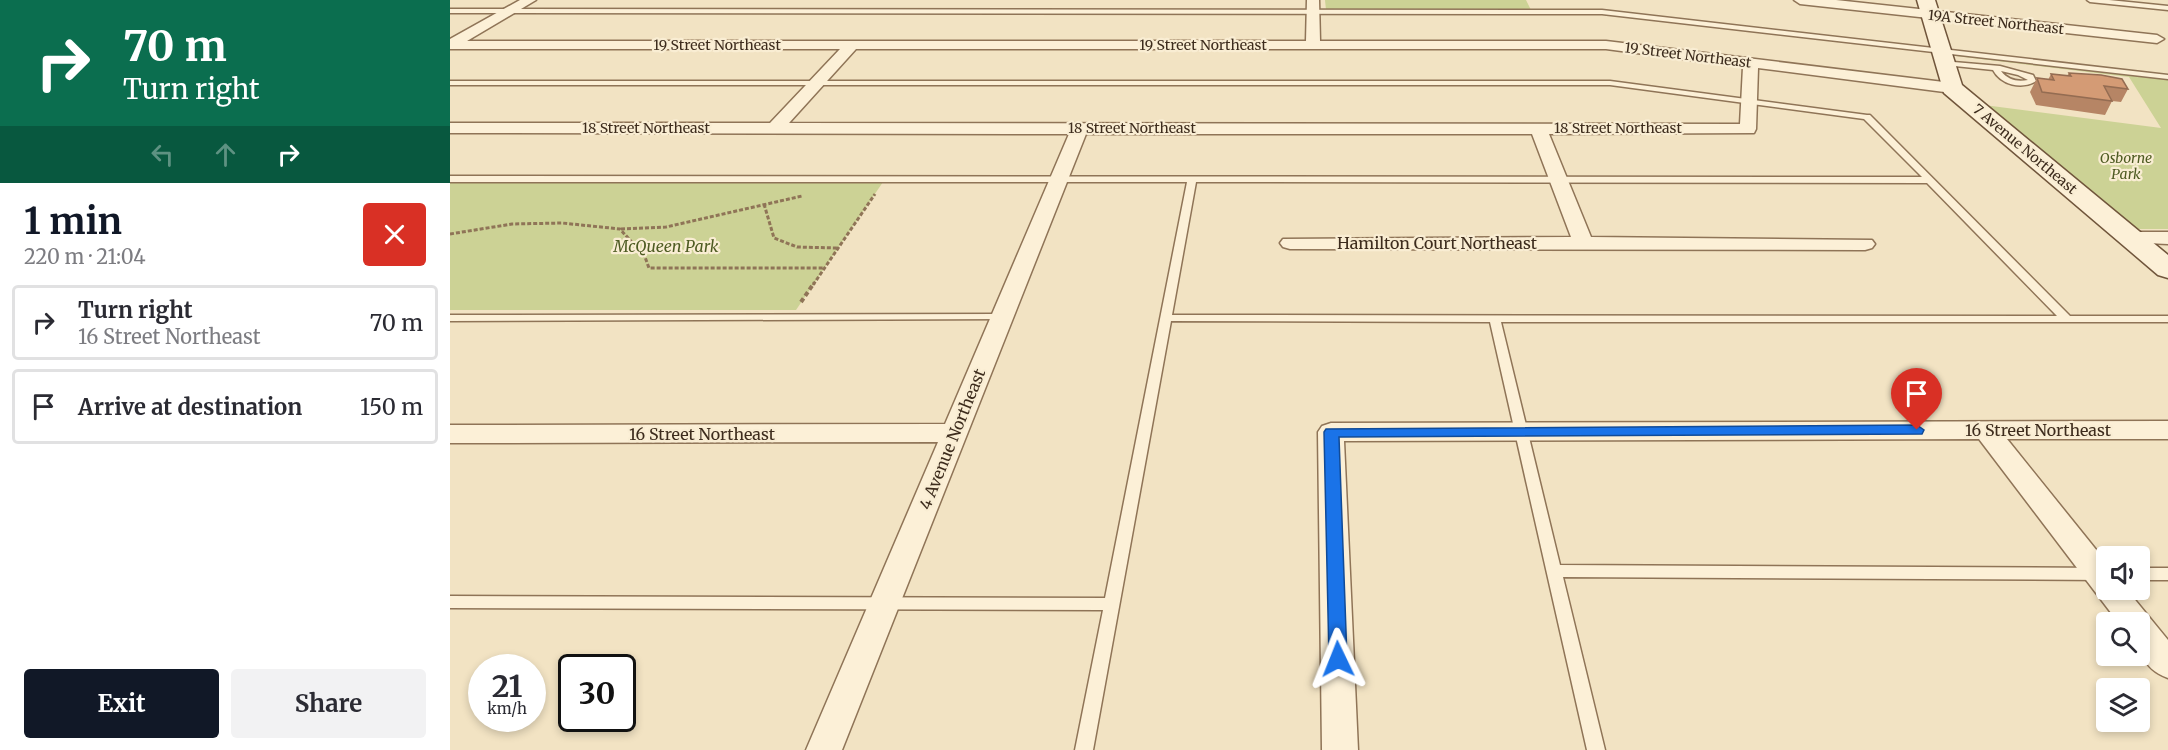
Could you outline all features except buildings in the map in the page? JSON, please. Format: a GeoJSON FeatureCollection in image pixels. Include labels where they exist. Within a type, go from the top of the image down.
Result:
{"type":"FeatureCollection","features":[{"type":"Feature","properties":{"kind":"street"},"geometry":{"type":"LineString","coordinates":[[450,45],[530,0]]}},
{"type":"Feature","properties":{"kind":"street","name":"19A Street Northeast"},"geometry":{"type":"LineString","coordinates":[[1800,0],[1928,7],[2157,39]]}},
{"type":"Feature","properties":{"kind":"street"},"geometry":{"type":"LineString","coordinates":[[1313,6],[1313,45]]}},
{"type":"Feature","properties":{"kind":"street"},"geometry":{"type":"LineString","coordinates":[[1928,7],[1952,88]]}},
{"type":"Feature","properties":{"kind":"street","name":"19 Street Northeast"},"geometry":{"type":"LineString","coordinates":[[450,45],[1606,45],[1952,88]]}},
{"type":"Feature","properties":{"kind":"street"},"geometry":{"type":"LineString","coordinates":[[775,128],[852,45]]}},
{"type":"Feature","properties":{"kind":"street","name":"18 Street Northeast"},"geometry":{"type":"LineString","coordinates":[[450,128],[1748,129],[1751,63]]}},
{"type":"Feature","properties":{"kind":"street","name":"7 Avenue Northeast"},"geometry":{"type":"LineString","coordinates":[[1952,88],[2168,269]]}},
{"type":"Feature","properties":{"kind":"street","name":"4 Avenue Northeast"},"geometry":{"type":"LineString","coordinates":[[824,750],[1080,128]]}},
{"type":"Feature","properties":{"kind":"street"},"geometry":{"type":"LineString","coordinates":[[1539,128],[1584,244]]}},
{"type":"Feature","properties":{"kind":"street"},"geometry":{"type":"LineString","coordinates":[[2131,238],[2168,238]]}},
{"type":"Feature","properties":{"kind":"street","name":"Hamilton Court Northeast"},"geometry":{"type":"LineString","coordinates":[[1290,243],[1865,244]]}},
{"type":"Feature","properties":{"kind":"street"},"geometry":{"type":"LineString","coordinates":[[1986,430],[2096,569]]}},
{"type":"Feature","properties":{"kind":"street","name":"16 Street Northeast"},"geometry":{"type":"LineString","coordinates":[[1340,750],[1331,432],[2168,430]]}},
{"type":"Feature","properties":{"kind":"street","name":"16 Street Northeast"},"geometry":{"type":"LineString","coordinates":[[450,434],[954,433]]}},
{"type":"Feature","properties":{"kind":"street"},"geometry":{"type":"LineString","coordinates":[[2150,641],[2168,664]]}},
{"type":"Feature","properties":{"kind":"lane"},"geometry":{"type":"LineString","coordinates":[[602,11],[620,0]]}},
{"type":"Feature","properties":{"kind":"lane"},"geometry":{"type":"LineString","coordinates":[[800,11],[813,0]]}},
{"type":"Feature","properties":{"kind":"lane"},"geometry":{"type":"LineString","coordinates":[[2090,0],[2168,8]]}},
{"type":"Feature","properties":{"kind":"lane"},"geometry":{"type":"LineString","coordinates":[[450,11],[800,11],[1313,6],[1602,12],[1943,57],[2168,78]]}},
{"type":"Feature","properties":{"kind":"lane"},"geometry":{"type":"LineString","coordinates":[[1943,57],[1997,70]]}},
{"type":"Feature","properties":{"kind":"lane"},"geometry":{"type":"LineString","coordinates":[[450,83],[1610,83],[1867,117],[2067,319]]}},
{"type":"Feature","properties":{"kind":"lane"},"geometry":{"type":"LineString","coordinates":[[450,178],[1929,180]]}},
{"type":"Feature","properties":{"kind":"lane"},"geometry":{"type":"LineString","coordinates":[[1084,750],[1192,179]]}},
{"type":"Feature","properties":{"kind":"lane"},"geometry":{"type":"LineString","coordinates":[[450,318],[1002,317]]}},
{"type":"Feature","properties":{"kind":"lane"},"geometry":{"type":"LineString","coordinates":[[1166,318],[2168,319]]}},
{"type":"Feature","properties":{"kind":"lane"},"geometry":{"type":"LineString","coordinates":[[1495,319],[1596,750]]}},
{"type":"Feature","properties":{"kind":"lane"},"geometry":{"type":"LineString","coordinates":[[1554,571],[2096,580]]}},
{"type":"Feature","properties":{"kind":"lane"},"geometry":{"type":"LineString","coordinates":[[2150,574],[2168,574]]}},
{"type":"Feature","properties":{"kind":"lane"},"geometry":{"type":"LineString","coordinates":[[450,602],[1112,604]]}},
{"type":"Feature","properties":{"kind":"path"},"geometry":{"type":"LineString","coordinates":[[796,310],[879,188]]}},
{"type":"Feature","properties":{"kind":"path"},"geometry":{"type":"LineString","coordinates":[[450,234],[522,224],[562,222],[620,230],[666,227],[807,195]]}},
{"type":"Feature","properties":{"kind":"path"},"geometry":{"type":"LineString","coordinates":[[764,204],[774,238],[797,247],[838,248]]}},
{"type":"Feature","properties":{"kind":"path"},"geometry":{"type":"LineString","coordinates":[[620,230],[645,257],[649,268],[824,268]]}},
{"type":"Feature","properties":{"kind":"green space"},"geometry":{"type":"Polygon","coordinates":[[[1325,0],[1526,0],[1531,10],[1326,10],[1325,0]]]}},
{"type":"Feature","properties":{"kind":"green space","name":"Osborne Park"},"geometry":{"type":"Polygon","coordinates":[[[1955,53],[2168,79],[2168,229],[2136,229],[1984,105],[2161,128],[2129,77],[1956,56],[1955,53]]]}},
{"type":"Feature","properties":{"kind":"green space","name":"McQueen Park"},"geometry":{"type":"Polygon","coordinates":[[[450,182],[883,182],[796,310],[450,310],[450,182]]]}},
{"type":"Feature","properties":{"kind":"route"},"geometry":{"type":"LineString","coordinates":[[1338,659],[1331,432],[1917,430]]}}]}
